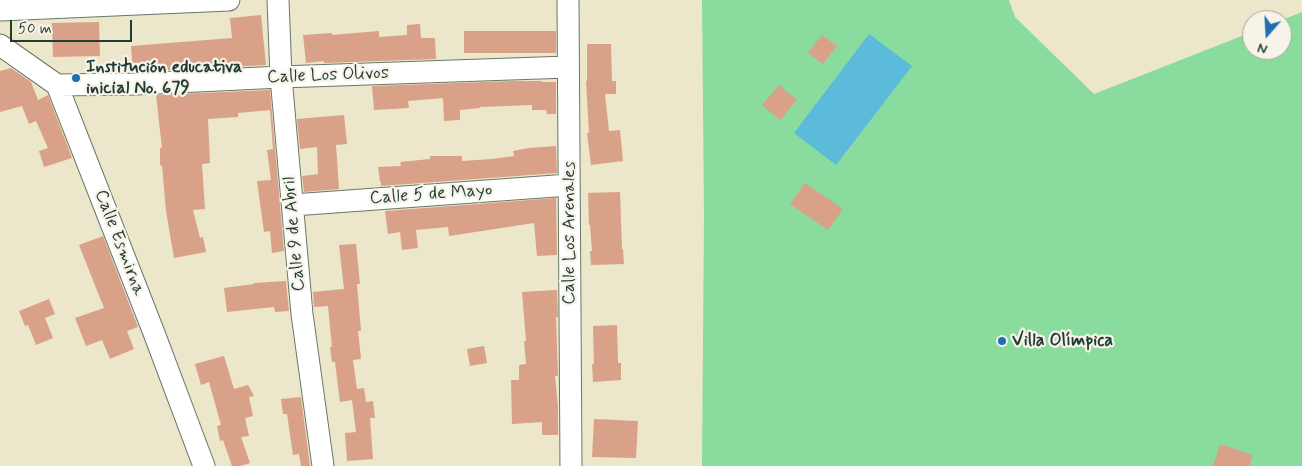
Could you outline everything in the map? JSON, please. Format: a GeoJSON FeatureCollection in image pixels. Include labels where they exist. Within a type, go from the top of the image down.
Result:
{"type":"FeatureCollection","features":[{"type":"Feature","properties":{"kind":"street"},"geometry":{"type":"LineString","coordinates":[[0,10],[229,0]]}},
{"type":"Feature","properties":{"kind":"street","name":"Calle 9 de Abril"},"geometry":{"type":"LineString","coordinates":[[278,0],[281,77],[302,314],[323,466]]}},
{"type":"Feature","properties":{"kind":"street","name":"Calle Los Arenales"},"geometry":{"type":"LineString","coordinates":[[568,0],[571,466]]}},
{"type":"Feature","properties":{"kind":"street"},"geometry":{"type":"LineString","coordinates":[[0,45],[57,85]]}},
{"type":"Feature","properties":{"kind":"street","name":"Calle Los Olivos"},"geometry":{"type":"LineString","coordinates":[[57,85],[135,84],[568,66]]}},
{"type":"Feature","properties":{"kind":"street","name":"Calle Esmirna"},"geometry":{"type":"LineString","coordinates":[[57,85],[204,466]]}},
{"type":"Feature","properties":{"kind":"street","name":"Calle 5 de Mayo"},"geometry":{"type":"LineString","coordinates":[[293,205],[569,185]]}},
{"type":"Feature","properties":{"kind":"green space","name":"Villa Olímpica"},"geometry":{"type":"Polygon","coordinates":[[[702,0],[1009,0],[1015,17],[1094,94],[1242,36],[1242,60],[1292,60],[1292,16],[1302,12],[1302,466],[702,466],[704,216],[702,0]]]}},
{"type":"Feature","properties":{"kind":"water"},"geometry":{"type":"Polygon","coordinates":[[[869,34],[912,66],[836,165],[794,133],[869,34]]]}},
{"type":"Feature","properties":{"kind":"building"},"geometry":{"type":"Polygon","coordinates":[[[261,15],[266,65],[133,72],[131,46],[232,38],[230,18],[261,15]]]}},
{"type":"Feature","properties":{"kind":"building"},"geometry":{"type":"Polygon","coordinates":[[[99,22],[100,56],[53,57],[52,23],[99,22]]]}},
{"type":"Feature","properties":{"kind":"building"},"geometry":{"type":"Polygon","coordinates":[[[420,24],[421,38],[435,38],[436,59],[306,63],[303,35],[332,33],[332,35],[379,31],[379,37],[407,35],[407,25],[420,24]]]}},
{"type":"Feature","properties":{"kind":"building"},"geometry":{"type":"Polygon","coordinates":[[[464,31],[556,31],[556,53],[464,53],[464,31]]]}},
{"type":"Feature","properties":{"kind":"building"},"geometry":{"type":"Polygon","coordinates":[[[822,35],[837,46],[823,64],[808,53],[822,35]]]}},
{"type":"Feature","properties":{"kind":"building"},"geometry":{"type":"Polygon","coordinates":[[[587,44],[611,44],[612,81],[616,81],[616,94],[605,94],[609,131],[620,130],[623,161],[591,165],[587,133],[589,133],[586,81],[587,44]]]}},
{"type":"Feature","properties":{"kind":"building"},"geometry":{"type":"Polygon","coordinates":[[[11,68],[31,82],[38,100],[48,95],[72,158],[44,167],[39,151],[48,148],[36,121],[29,124],[22,106],[0,112],[0,71],[11,68]]]}},
{"type":"Feature","properties":{"kind":"building"},"geometry":{"type":"Polygon","coordinates":[[[513,81],[556,82],[556,114],[547,114],[546,110],[532,110],[532,105],[480,107],[460,110],[460,120],[444,121],[443,98],[408,101],[409,108],[374,110],[372,86],[513,81]]]}},
{"type":"Feature","properties":{"kind":"building"},"geometry":{"type":"Polygon","coordinates":[[[779,85],[797,100],[780,120],[762,105],[779,85]]]}},
{"type":"Feature","properties":{"kind":"building"},"geometry":{"type":"Polygon","coordinates":[[[270,90],[284,251],[272,253],[270,231],[264,232],[257,181],[271,180],[267,150],[273,149],[270,110],[238,113],[238,117],[208,119],[210,163],[202,164],[205,209],[193,210],[200,238],[203,237],[206,252],[174,258],[166,211],[162,165],[160,166],[160,148],[162,148],[156,95],[270,90]]]}},
{"type":"Feature","properties":{"kind":"building"},"geometry":{"type":"Polygon","coordinates":[[[344,115],[347,144],[336,145],[339,189],[304,192],[302,176],[318,174],[317,147],[300,149],[297,119],[344,115]]]}},
{"type":"Feature","properties":{"kind":"building"},"geometry":{"type":"Polygon","coordinates":[[[556,146],[557,173],[381,186],[380,182],[378,167],[401,166],[400,162],[430,159],[430,156],[462,156],[462,161],[492,159],[514,156],[513,151],[556,146]]]}},
{"type":"Feature","properties":{"kind":"building"},"geometry":{"type":"Polygon","coordinates":[[[805,183],[843,209],[828,230],[790,204],[805,183]]]}},
{"type":"Feature","properties":{"kind":"building"},"geometry":{"type":"Polygon","coordinates":[[[620,192],[624,264],[591,265],[590,251],[592,251],[588,193],[620,192]]]}},
{"type":"Feature","properties":{"kind":"building"},"geometry":{"type":"Polygon","coordinates":[[[556,198],[557,255],[537,256],[534,223],[449,236],[448,227],[416,230],[418,248],[402,250],[400,232],[388,234],[385,211],[556,198]]]}},
{"type":"Feature","properties":{"kind":"building"},"geometry":{"type":"Polygon","coordinates":[[[103,236],[138,327],[127,331],[134,349],[110,359],[102,340],[86,346],[75,318],[104,308],[79,245],[103,236]]]}},
{"type":"Feature","properties":{"kind":"building"},"geometry":{"type":"Polygon","coordinates":[[[356,244],[360,284],[357,284],[361,331],[358,331],[361,359],[353,360],[357,389],[364,388],[366,402],[373,401],[375,418],[370,418],[373,459],[347,461],[345,433],[356,432],[352,400],[340,402],[335,362],[332,362],[330,347],[332,347],[328,306],[314,307],[313,292],[344,289],[339,245],[356,244]]]}},
{"type":"Feature","properties":{"kind":"building"},"geometry":{"type":"Polygon","coordinates":[[[286,281],[289,311],[275,312],[274,307],[227,312],[224,288],[254,283],[286,281]]]}},
{"type":"Feature","properties":{"kind":"building"},"geometry":{"type":"Polygon","coordinates":[[[557,290],[558,376],[555,376],[558,435],[542,435],[542,422],[512,424],[511,380],[519,380],[519,365],[526,364],[522,292],[557,290]]]}},
{"type":"Feature","properties":{"kind":"building"},"geometry":{"type":"Polygon","coordinates":[[[49,299],[55,314],[45,318],[53,338],[36,345],[28,325],[25,326],[19,311],[49,299]]]}},
{"type":"Feature","properties":{"kind":"building"},"geometry":{"type":"Polygon","coordinates":[[[617,325],[618,363],[621,363],[621,380],[593,382],[593,326],[617,325]]]}},
{"type":"Feature","properties":{"kind":"building"},"geometry":{"type":"Polygon","coordinates":[[[484,346],[487,363],[470,366],[467,349],[484,346]]]}},
{"type":"Feature","properties":{"kind":"building"},"geometry":{"type":"Polygon","coordinates":[[[224,356],[234,389],[248,385],[254,396],[249,397],[253,416],[245,418],[249,436],[241,437],[250,463],[240,466],[232,466],[223,440],[220,441],[217,426],[221,425],[209,382],[201,385],[195,364],[224,356]]]}},
{"type":"Feature","properties":{"kind":"building"},"geometry":{"type":"Polygon","coordinates":[[[301,397],[310,466],[301,466],[299,454],[293,455],[287,414],[283,414],[281,399],[301,397]]]}},
{"type":"Feature","properties":{"kind":"building"},"geometry":{"type":"Polygon","coordinates":[[[594,419],[638,421],[636,458],[592,457],[594,419]]]}},
{"type":"Feature","properties":{"kind":"building"},"geometry":{"type":"Polygon","coordinates":[[[1220,444],[1253,455],[1249,466],[1213,466],[1220,444]]]}},
{"type":"Feature","properties":{"kind":"place","name":"Institución educativa inicial No. 679"},"geometry":{"type":"Point","coordinates":[76,78]}},
{"type":"Feature","properties":{"kind":"place","name":"Villa Olímpica"},"geometry":{"type":"Point","coordinates":[1002,341]}}]}
